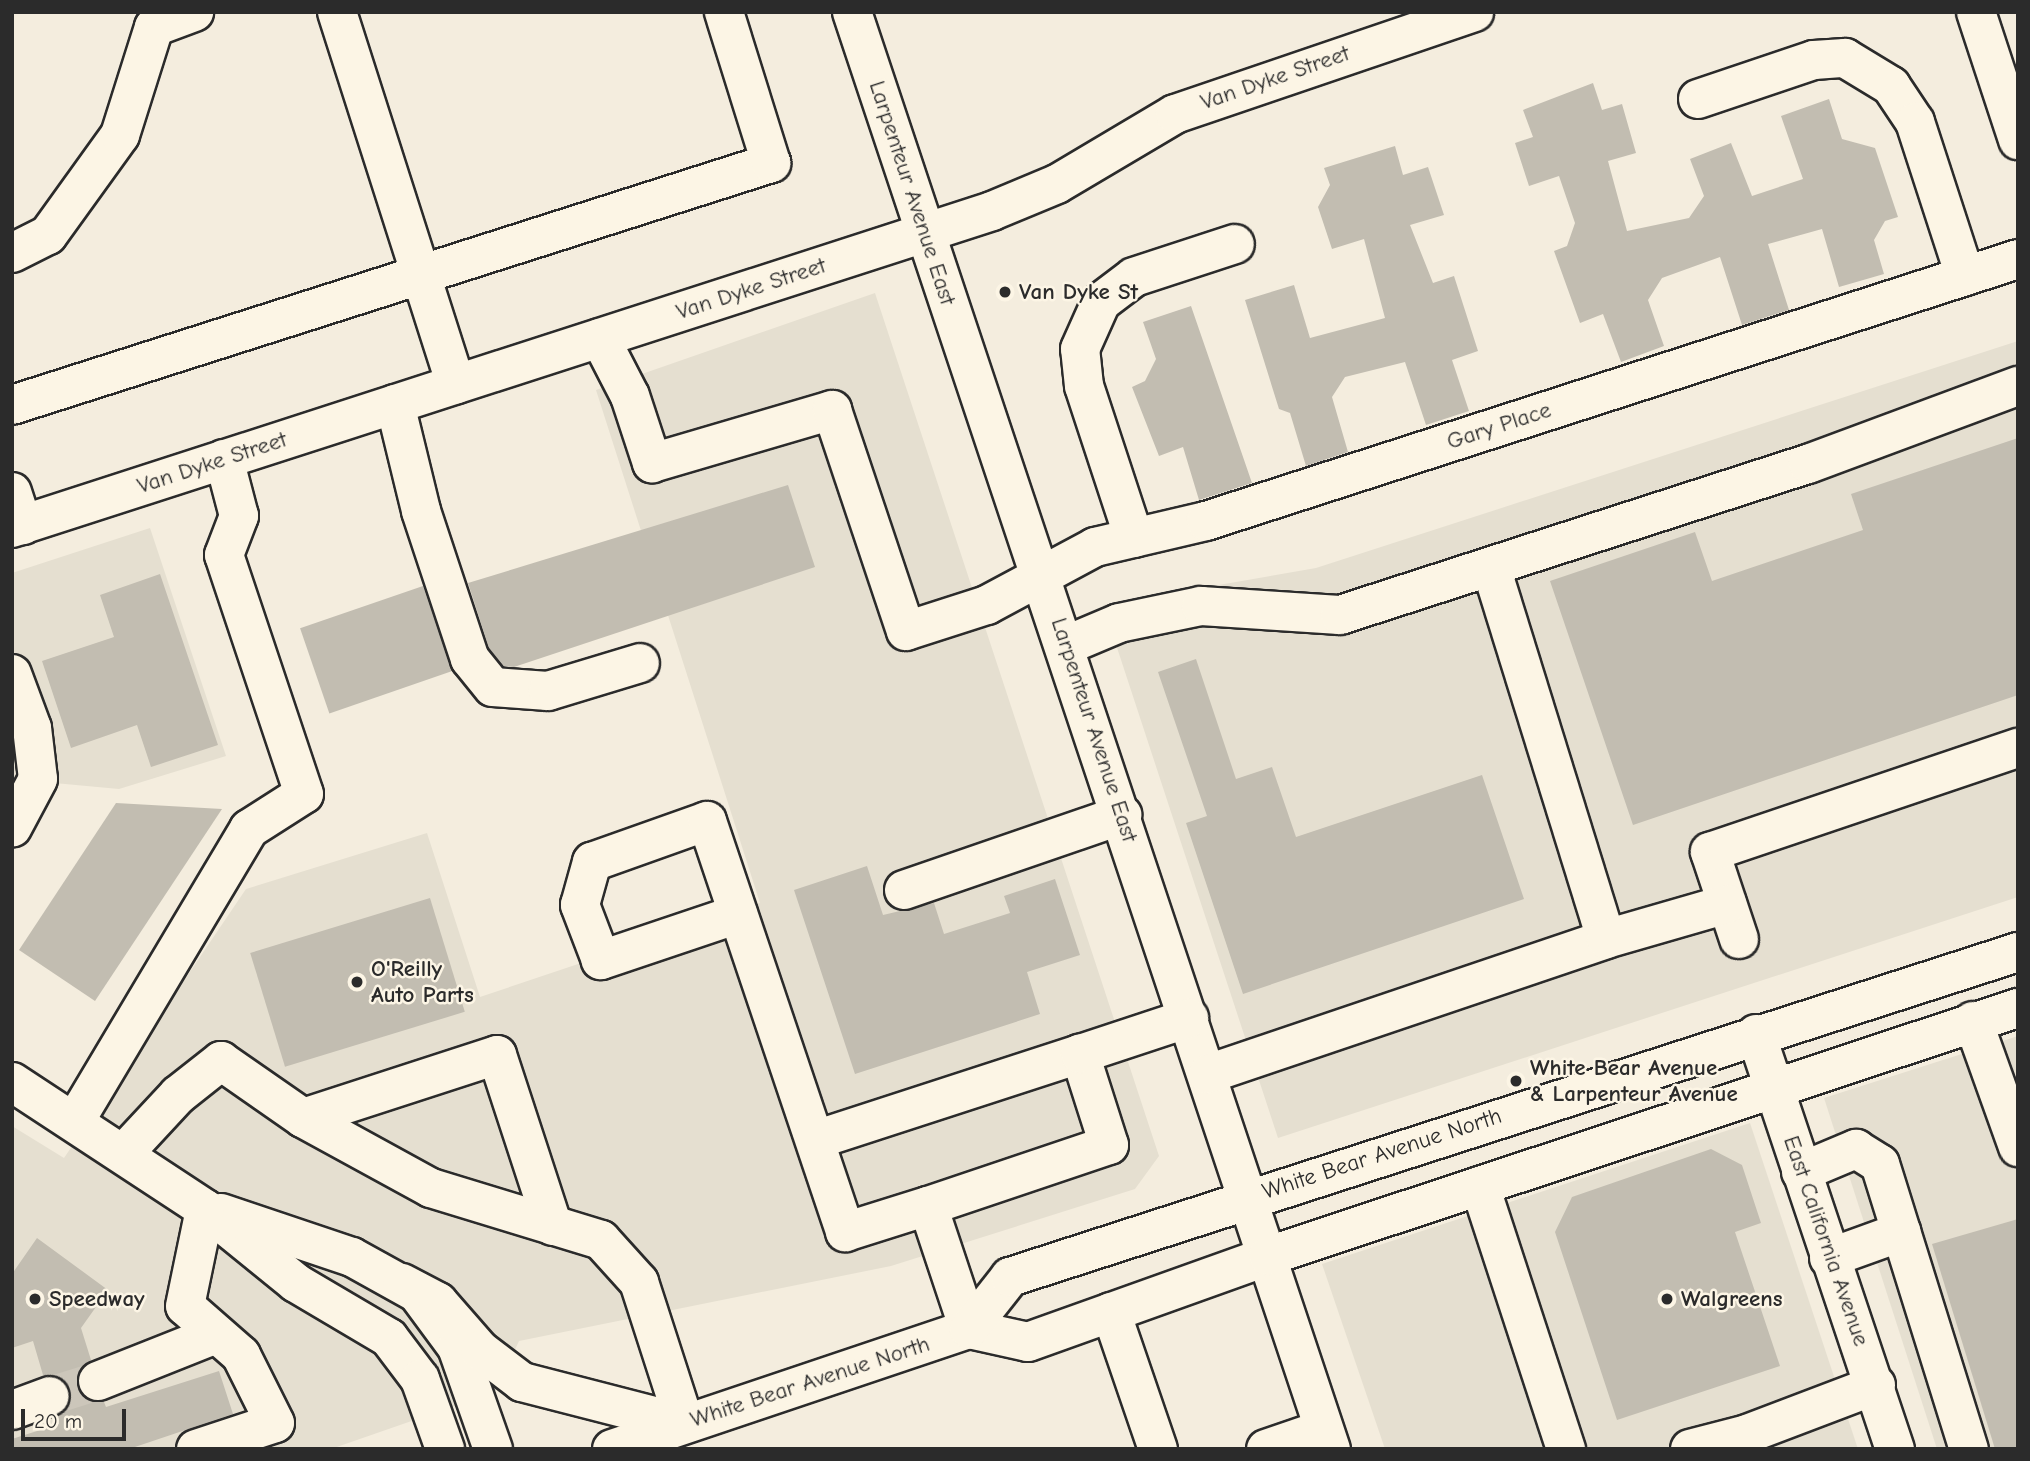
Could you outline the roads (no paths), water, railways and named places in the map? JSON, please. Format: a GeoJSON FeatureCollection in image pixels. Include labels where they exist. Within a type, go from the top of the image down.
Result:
{"type":"FeatureCollection","features":[{"type":"Feature","properties":{"kind":"street"},"geometry":{"type":"LineString","coordinates":[[12,253],[48,235],[120,135],[154,27],[194,12]]}},
{"type":"Feature","properties":{"kind":"street"},"geometry":{"type":"LineString","coordinates":[[337,12],[456,384]]}},
{"type":"Feature","properties":{"kind":"street"},"geometry":{"type":"LineString","coordinates":[[12,405],[420,271],[771,163],[724,12]]}},
{"type":"Feature","properties":{"kind":"street","name":"Larpenteur Avenue East"},"geometry":{"type":"LineString","coordinates":[[852,12],[924,234],[1067,645],[1328,1439]]}},
{"type":"Feature","properties":{"kind":"street","name":"Van Dyke Street"},"geometry":{"type":"LineString","coordinates":[[16,515],[224,459],[924,234],[1057,184],[1175,114],[1474,12]]}},
{"type":"Feature","properties":{"kind":"street"},"geometry":{"type":"LineString","coordinates":[[1976,12],[2018,140]]}},
{"type":"Feature","properties":{"kind":"street"},"geometry":{"type":"LineString","coordinates":[[1698,99],[1814,60],[1845,58],[1891,86],[1915,122],[1965,276]]}},
{"type":"Feature","properties":{"kind":"street"},"geometry":{"type":"LineString","coordinates":[[1134,538],[1084,386],[1080,349],[1101,302],[1134,277],[1235,244]]}},
{"type":"Feature","properties":{"kind":"street","name":"Gary Place"},"geometry":{"type":"LineString","coordinates":[[600,338],[630,396],[652,463],[832,410],[906,631],[987,605],[1095,547],[1206,521],[2018,260]]}},
{"type":"Feature","properties":{"kind":"street"},"geometry":{"type":"LineString","coordinates":[[1067,645],[1119,623],[1201,606],[1340,615],[1808,464],[2018,386]]}},
{"type":"Feature","properties":{"kind":"street"},"geometry":{"type":"LineString","coordinates":[[395,404],[421,511],[470,660],[493,687],[548,691],[640,663]]}},
{"type":"Feature","properties":{"kind":"street"},"geometry":{"type":"LineString","coordinates":[[75,1121],[249,829],[304,794],[224,555],[239,516],[224,459]]}},
{"type":"Feature","properties":{"kind":"street"},"geometry":{"type":"LineString","coordinates":[[1491,567],[1606,939]]}},
{"type":"Feature","properties":{"kind":"street"},"geometry":{"type":"LineString","coordinates":[[12,674],[32,728],[38,779],[12,828]]}},
{"type":"Feature","properties":{"kind":"street"},"geometry":{"type":"LineString","coordinates":[[1208,1074],[1606,939],[1733,922],[1710,852],[2018,748]]}},
{"type":"Feature","properties":{"kind":"street"},"geometry":{"type":"LineString","coordinates":[[904,890],[1122,815]]}},
{"type":"Feature","properties":{"kind":"street"},"geometry":{"type":"LineString","coordinates":[[738,914],[845,1232],[1109,1146],[1080,1054]]}},
{"type":"Feature","properties":{"kind":"street","name":"White Bear Avenue North"},"geometry":{"type":"LineString","coordinates":[[612,1449],[969,1329],[1010,1277],[1248,1197],[2018,952]]}},
{"type":"Feature","properties":{"kind":"street"},"geometry":{"type":"LineString","coordinates":[[928,1206],[969,1329],[1028,1342],[1268,1256],[2018,1007]]}},
{"type":"Feature","properties":{"kind":"street"},"geometry":{"type":"LineString","coordinates":[[815,1140],[1189,1018]]}},
{"type":"Feature","properties":{"kind":"street"},"geometry":{"type":"LineString","coordinates":[[1973,1021],[2018,1147]]}},
{"type":"Feature","properties":{"kind":"street","name":"East California Avenue"},"geometry":{"type":"LineString","coordinates":[[1756,1034],[1829,1258],[1876,1385],[1895,1449]]}},
{"type":"Feature","properties":{"kind":"street"},"geometry":{"type":"LineString","coordinates":[[303,1118],[497,1055],[553,1226]]}},
{"type":"Feature","properties":{"kind":"street"},"geometry":{"type":"LineString","coordinates":[[125,1152],[177,1095],[222,1060],[303,1118],[431,1188],[601,1240],[639,1282],[685,1424]]}},
{"type":"Feature","properties":{"kind":"street"},"geometry":{"type":"LineString","coordinates":[[17,1095],[75,1121],[125,1152],[205,1209],[296,1283],[390,1338],[420,1379],[445,1449]]}},
{"type":"Feature","properties":{"kind":"street"},"geometry":{"type":"LineString","coordinates":[[1801,1172],[1856,1149],[1869,1153],[1880,1164],[1969,1449]]}},
{"type":"Feature","properties":{"kind":"street"},"geometry":{"type":"LineString","coordinates":[[1480,1186],[1566,1449]]}},
{"type":"Feature","properties":{"kind":"street"},"geometry":{"type":"LineString","coordinates":[[205,1209],[308,1239],[438,1302],[480,1350],[522,1382],[685,1424]]}},
{"type":"Feature","properties":{"kind":"street"},"geometry":{"type":"LineString","coordinates":[[196,1449],[275,1423],[241,1355],[185,1307],[205,1209]]}},
{"type":"Feature","properties":{"kind":"street"},"geometry":{"type":"LineString","coordinates":[[1829,1258],[1901,1232]]}},
{"type":"Feature","properties":{"kind":"street"},"geometry":{"type":"LineString","coordinates":[[402,1283],[433,1309],[450,1333],[492,1449]]}},
{"type":"Feature","properties":{"kind":"street"},"geometry":{"type":"LineString","coordinates":[[1111,1312],[1158,1449]]}},
{"type":"Feature","properties":{"kind":"street"},"geometry":{"type":"LineString","coordinates":[[98,1381],[216,1334]]}},
{"type":"Feature","properties":{"kind":"street"},"geometry":{"type":"LineString","coordinates":[[1690,1449],[1747,1434],[1876,1385]]}},
{"type":"Feature","properties":{"kind":"street"},"geometry":{"type":"LineString","coordinates":[[12,1410],[50,1396]]}},
{"type":"Feature","properties":{"kind":"street"},"geometry":{"type":"LineString","coordinates":[[1266,1449],[1328,1439]]}},
{"type":"Feature","properties":{"kind":"tunnel"},"geometry":{"type":"LineString","coordinates":[[50,1396],[98,1381]]}},
{"type":"Feature","properties":{"kind":"place","name":"Van Dyke St"},"geometry":{"type":"Point","coordinates":[1005,292]}},
{"type":"Feature","properties":{"kind":"place","name":"O'Reilly Auto Parts"},"geometry":{"type":"Point","coordinates":[357,982]}},
{"type":"Feature","properties":{"kind":"place","name":"White Bear Avenue & Larpenteur Avenue"},"geometry":{"type":"Point","coordinates":[1516,1081]}},
{"type":"Feature","properties":{"kind":"place","name":"Speedway"},"geometry":{"type":"Point","coordinates":[35,1299]}},
{"type":"Feature","properties":{"kind":"place","name":"Walgreens"},"geometry":{"type":"Point","coordinates":[1667,1299]}}]}
